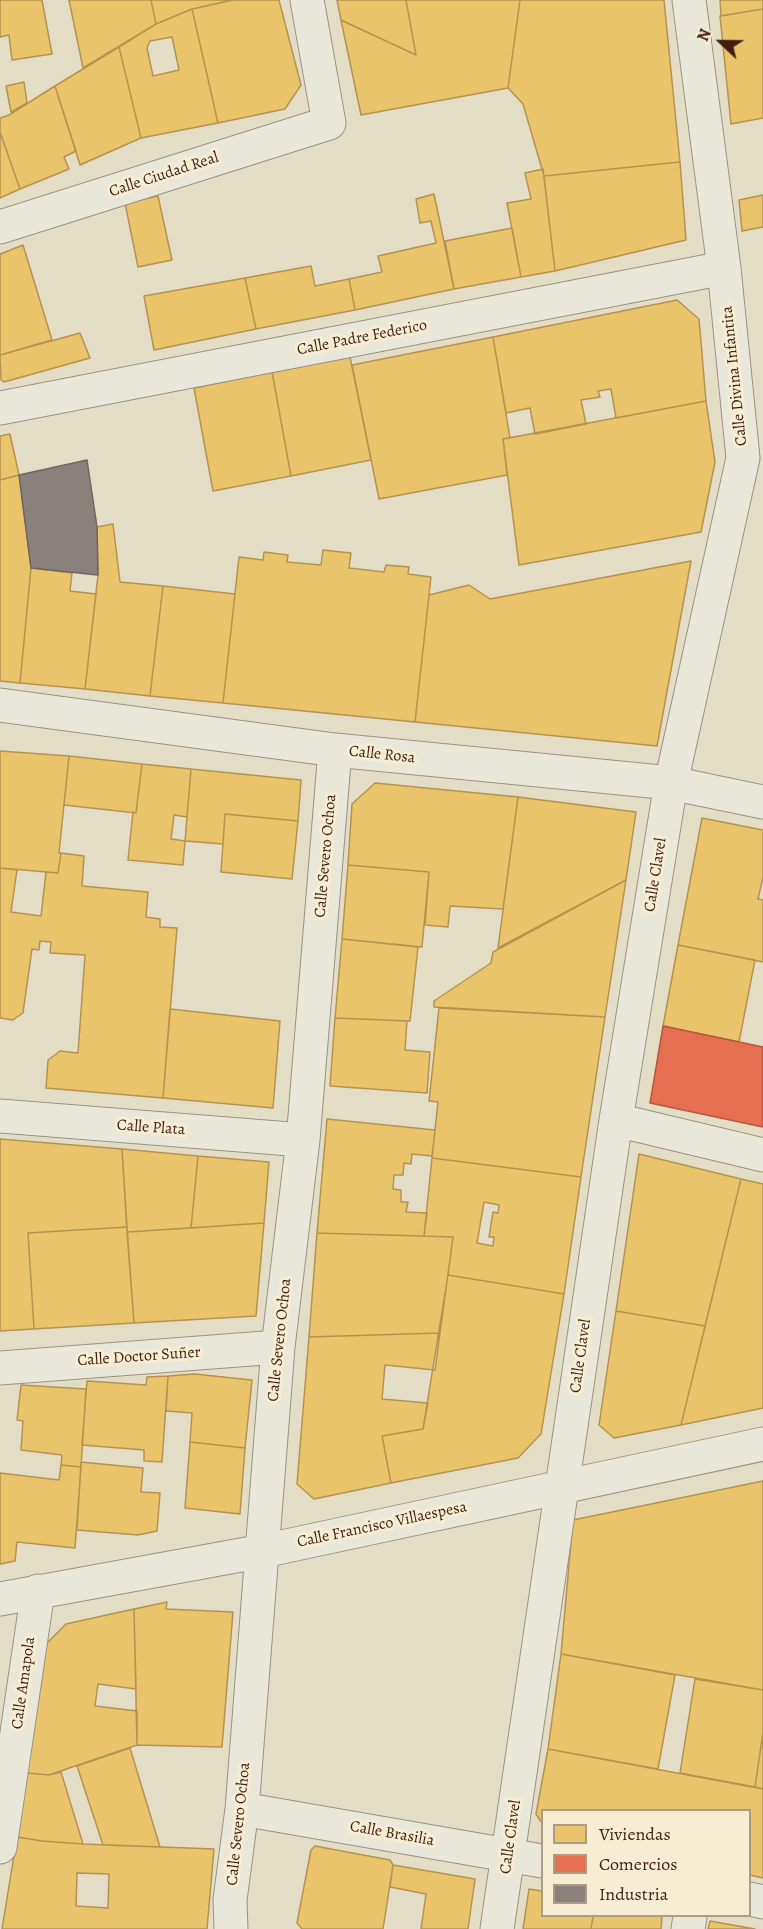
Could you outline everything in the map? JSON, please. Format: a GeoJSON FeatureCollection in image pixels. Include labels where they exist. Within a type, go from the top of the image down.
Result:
{"type":"FeatureCollection","features":[{"type":"Feature","properties":{"kind":"street","name":"Calle Ciudad Real"},"geometry":{"type":"LineString","coordinates":[[0,227],[329,123],[307,0]]}},
{"type":"Feature","properties":{"kind":"street","name":"Calle Divina Infantita"},"geometry":{"type":"LineString","coordinates":[[671,783],[743,458],[724,268],[688,0]]}},
{"type":"Feature","properties":{"kind":"street","name":"Calle Padre Federico"},"geometry":{"type":"LineString","coordinates":[[0,408],[724,268]]}},
{"type":"Feature","properties":{"kind":"street","name":"Calle Rosa"},"geometry":{"type":"LineString","coordinates":[[0,705],[335,750],[671,783],[763,802]]}},
{"type":"Feature","properties":{"kind":"street","name":"Calle Severo Ochoa"},"geometry":{"type":"LineString","coordinates":[[231,1929],[230,1900],[242,1809],[278,1347],[303,1140],[335,750]]}},
{"type":"Feature","properties":{"kind":"street","name":"Calle Clavel"},"geometry":{"type":"LineString","coordinates":[[497,1929],[616,1120],[671,783]]}},
{"type":"Feature","properties":{"kind":"street","name":"Calle Plata"},"geometry":{"type":"LineString","coordinates":[[0,1116],[303,1140]]}},
{"type":"Feature","properties":{"kind":"street"},"geometry":{"type":"LineString","coordinates":[[616,1120],[763,1155]]}},
{"type":"Feature","properties":{"kind":"street","name":"Calle Doctor Suñer"},"geometry":{"type":"LineString","coordinates":[[0,1368],[278,1347]]}},
{"type":"Feature","properties":{"kind":"street","name":"Calle Francisco Villaespesa"},"geometry":{"type":"LineString","coordinates":[[0,1599],[263,1551],[763,1444]]}},
{"type":"Feature","properties":{"kind":"street","name":"Calle Amapola"},"geometry":{"type":"LineString","coordinates":[[0,1847],[38,1591]]}},
{"type":"Feature","properties":{"kind":"street","name":"Calle Brasilia"},"geometry":{"type":"LineString","coordinates":[[242,1809],[541,1861]]}},
{"type":"Feature","properties":{"kind":"building: Viviendas"},"geometry":{"type":"Polygon","coordinates":[[[0,0],[42,0],[52,54],[12,60],[9,35],[0,37],[0,0]]]}},
{"type":"Feature","properties":{"kind":"building: Viviendas"},"geometry":{"type":"Polygon","coordinates":[[[69,0],[151,0],[156,24],[83,68],[69,0]]]}},
{"type":"Feature","properties":{"kind":"building: Viviendas"},"geometry":{"type":"Polygon","coordinates":[[[151,0],[233,0],[192,9],[156,24],[151,0]]]}},
{"type":"Feature","properties":{"kind":"building: Viviendas"},"geometry":{"type":"Polygon","coordinates":[[[233,0],[279,0],[301,85],[285,109],[218,123],[192,9],[233,0]]]}},
{"type":"Feature","properties":{"kind":"building: Viviendas"},"geometry":{"type":"Polygon","coordinates":[[[337,0],[406,0],[416,55],[341,20],[337,0]]]}},
{"type":"Feature","properties":{"kind":"building: Viviendas"},"geometry":{"type":"Polygon","coordinates":[[[406,0],[520,0],[508,88],[361,115],[341,20],[416,55],[406,0]]]}},
{"type":"Feature","properties":{"kind":"building: Viviendas"},"geometry":{"type":"Polygon","coordinates":[[[520,0],[664,0],[680,162],[544,176],[523,104],[508,88],[520,0]]]}},
{"type":"Feature","properties":{"kind":"building: Viviendas"},"geometry":{"type":"Polygon","coordinates":[[[720,0],[763,0],[763,9],[721,16],[720,0]]]}},
{"type":"Feature","properties":{"kind":"building: Viviendas"},"geometry":{"type":"Polygon","coordinates":[[[192,9],[218,123],[141,138],[119,47],[156,24],[192,9]],[[172,37],[150,41],[147,48],[153,76],[179,70],[172,37]]]}},
{"type":"Feature","properties":{"kind":"building: Viviendas"},"geometry":{"type":"Polygon","coordinates":[[[763,9],[763,118],[731,124],[720,16],[763,9]]]}},
{"type":"Feature","properties":{"kind":"building: Viviendas"},"geometry":{"type":"Polygon","coordinates":[[[119,47],[141,138],[80,165],[55,86],[119,47]]]}},
{"type":"Feature","properties":{"kind":"building: Viviendas"},"geometry":{"type":"Polygon","coordinates":[[[24,82],[27,103],[11,112],[6,86],[24,82]]]}},
{"type":"Feature","properties":{"kind":"building: Viviendas"},"geometry":{"type":"Polygon","coordinates":[[[55,86],[76,151],[64,157],[69,169],[20,189],[0,132],[0,118],[9,115],[55,86]]]}},
{"type":"Feature","properties":{"kind":"building: Viviendas"},"geometry":{"type":"Polygon","coordinates":[[[0,132],[20,189],[0,198],[0,132]]]}},
{"type":"Feature","properties":{"kind":"building: Viviendas"},"geometry":{"type":"Polygon","coordinates":[[[680,162],[686,240],[555,271],[544,176],[680,162]]]}},
{"type":"Feature","properties":{"kind":"building: Viviendas"},"geometry":{"type":"Polygon","coordinates":[[[543,169],[555,271],[521,277],[507,203],[531,199],[525,173],[543,169]]]}},
{"type":"Feature","properties":{"kind":"building: Viviendas"},"geometry":{"type":"Polygon","coordinates":[[[434,194],[454,289],[355,310],[349,279],[382,272],[378,256],[436,243],[431,221],[420,223],[416,199],[434,194]]]}},
{"type":"Feature","properties":{"kind":"building: Viviendas"},"geometry":{"type":"Polygon","coordinates":[[[763,195],[763,227],[742,231],[739,200],[763,195]]]}},
{"type":"Feature","properties":{"kind":"building: Viviendas"},"geometry":{"type":"Polygon","coordinates":[[[158,196],[172,260],[138,267],[125,203],[158,196]]]}},
{"type":"Feature","properties":{"kind":"building: Viviendas"},"geometry":{"type":"Polygon","coordinates":[[[512,228],[521,277],[454,289],[445,241],[512,228]]]}},
{"type":"Feature","properties":{"kind":"building: Viviendas"},"geometry":{"type":"Polygon","coordinates":[[[23,245],[52,340],[0,355],[0,254],[23,245]]]}},
{"type":"Feature","properties":{"kind":"building: Viviendas"},"geometry":{"type":"Polygon","coordinates":[[[311,266],[315,286],[349,279],[355,310],[256,329],[245,278],[311,266]]]}},
{"type":"Feature","properties":{"kind":"building: Viviendas"},"geometry":{"type":"Polygon","coordinates":[[[245,278],[256,329],[154,350],[144,296],[245,278]]]}},
{"type":"Feature","properties":{"kind":"building: Viviendas"},"geometry":{"type":"Polygon","coordinates":[[[677,300],[699,319],[706,401],[616,418],[611,389],[598,391],[600,397],[581,400],[586,424],[535,434],[530,408],[506,413],[493,337],[677,300]]]}},
{"type":"Feature","properties":{"kind":"building: Viviendas"},"geometry":{"type":"Polygon","coordinates":[[[80,333],[90,358],[4,382],[1,380],[0,355],[80,333]]]}},
{"type":"Feature","properties":{"kind":"building: Viviendas"},"geometry":{"type":"Polygon","coordinates":[[[493,337],[510,438],[503,439],[507,475],[379,499],[352,365],[493,337]]]}},
{"type":"Feature","properties":{"kind":"building: Viviendas"},"geometry":{"type":"Polygon","coordinates":[[[350,357],[371,460],[291,476],[272,372],[350,357]]]}},
{"type":"Feature","properties":{"kind":"building: Viviendas"},"geometry":{"type":"Polygon","coordinates":[[[272,372],[291,476],[213,491],[194,388],[272,372]]]}},
{"type":"Feature","properties":{"kind":"building: Viviendas"},"geometry":{"type":"Polygon","coordinates":[[[706,401],[715,462],[701,532],[519,565],[503,439],[706,401]]]}},
{"type":"Feature","properties":{"kind":"building: Viviendas"},"geometry":{"type":"Polygon","coordinates":[[[10,434],[19,475],[0,480],[0,436],[10,434]]]}},
{"type":"Feature","properties":{"kind":"building: Viviendas"},"geometry":{"type":"Polygon","coordinates":[[[19,475],[31,568],[20,683],[0,681],[0,480],[19,475]]]}},
{"type":"Feature","properties":{"kind":"building: Viviendas"},"geometry":{"type":"Polygon","coordinates":[[[113,524],[120,582],[163,586],[150,696],[85,689],[98,575],[97,527],[113,524]]]}},
{"type":"Feature","properties":{"kind":"building: Viviendas"},"geometry":{"type":"Polygon","coordinates":[[[323,550],[351,553],[349,568],[384,572],[386,565],[409,567],[408,574],[431,577],[415,722],[223,703],[239,557],[263,560],[264,552],[288,555],[287,562],[321,565],[323,550]]]}},
{"type":"Feature","properties":{"kind":"building: Viviendas"},"geometry":{"type":"Polygon","coordinates":[[[691,561],[657,746],[415,722],[429,595],[469,585],[490,599],[691,561]]]}},
{"type":"Feature","properties":{"kind":"building: Viviendas"},"geometry":{"type":"Polygon","coordinates":[[[31,568],[72,573],[70,591],[96,594],[85,689],[20,683],[31,568]]]}},
{"type":"Feature","properties":{"kind":"building: Viviendas"},"geometry":{"type":"Polygon","coordinates":[[[163,586],[235,594],[223,703],[150,696],[163,586]]]}},
{"type":"Feature","properties":{"kind":"building: Viviendas"},"geometry":{"type":"Polygon","coordinates":[[[0,751],[69,756],[58,873],[0,868],[0,751]]]}},
{"type":"Feature","properties":{"kind":"building: Viviendas"},"geometry":{"type":"Polygon","coordinates":[[[69,756],[142,764],[136,813],[64,805],[69,756]]]}},
{"type":"Feature","properties":{"kind":"building: Viviendas"},"geometry":{"type":"Polygon","coordinates":[[[142,764],[191,769],[187,817],[174,815],[171,839],[185,841],[183,865],[128,860],[133,812],[136,813],[142,764]]]}},
{"type":"Feature","properties":{"kind":"building: Viviendas"},"geometry":{"type":"Polygon","coordinates":[[[191,769],[301,780],[298,821],[225,814],[223,844],[185,841],[191,769]]]}},
{"type":"Feature","properties":{"kind":"building: Viviendas"},"geometry":{"type":"Polygon","coordinates":[[[375,783],[518,797],[503,909],[450,906],[448,927],[425,925],[429,872],[348,865],[352,804],[375,783]]]}},
{"type":"Feature","properties":{"kind":"building: Viviendas"},"geometry":{"type":"Polygon","coordinates":[[[518,797],[636,812],[626,880],[498,948],[518,797]]]}},
{"type":"Feature","properties":{"kind":"building: Viviendas"},"geometry":{"type":"Polygon","coordinates":[[[225,814],[298,821],[292,879],[221,872],[225,814]]]}},
{"type":"Feature","properties":{"kind":"building: Viviendas"},"geometry":{"type":"Polygon","coordinates":[[[702,818],[763,830],[763,877],[758,899],[763,900],[763,962],[678,945],[702,818]]]}},
{"type":"Feature","properties":{"kind":"building: Viviendas"},"geometry":{"type":"Polygon","coordinates":[[[61,853],[84,856],[82,886],[148,892],[146,917],[160,919],[160,927],[177,928],[163,1098],[46,1088],[48,1060],[60,1051],[78,1053],[85,955],[50,953],[51,942],[40,941],[39,950],[32,949],[23,1013],[13,1020],[0,1018],[0,868],[17,870],[11,912],[41,916],[46,872],[58,873],[61,853]]]}},
{"type":"Feature","properties":{"kind":"building: Viviendas"},"geometry":{"type":"Polygon","coordinates":[[[348,865],[429,872],[422,947],[342,939],[348,865]]]}},
{"type":"Feature","properties":{"kind":"building: Viviendas"},"geometry":{"type":"Polygon","coordinates":[[[626,880],[605,1017],[434,1007],[434,1001],[491,963],[493,952],[626,880]]]}},
{"type":"Feature","properties":{"kind":"building: Viviendas"},"geometry":{"type":"Polygon","coordinates":[[[342,939],[418,947],[410,1021],[335,1018],[342,939]]]}},
{"type":"Feature","properties":{"kind":"building: Viviendas"},"geometry":{"type":"Polygon","coordinates":[[[678,945],[755,960],[739,1042],[663,1026],[678,945]]]}},
{"type":"Feature","properties":{"kind":"building: Viviendas"},"geometry":{"type":"Polygon","coordinates":[[[439,1008],[605,1017],[581,1177],[432,1158],[438,1102],[429,1101],[439,1008]]]}},
{"type":"Feature","properties":{"kind":"building: Viviendas"},"geometry":{"type":"Polygon","coordinates":[[[170,1009],[280,1021],[273,1108],[163,1098],[170,1009]]]}},
{"type":"Feature","properties":{"kind":"building: Viviendas"},"geometry":{"type":"Polygon","coordinates":[[[335,1018],[407,1021],[405,1050],[430,1052],[427,1093],[330,1086],[335,1018]]]}},
{"type":"Feature","properties":{"kind":"building: Viviendas"},"geometry":{"type":"Polygon","coordinates":[[[327,1119],[435,1130],[432,1156],[412,1154],[411,1164],[404,1163],[403,1175],[394,1175],[393,1189],[401,1190],[401,1202],[408,1202],[406,1212],[427,1213],[424,1236],[317,1233],[327,1119]]]}},
{"type":"Feature","properties":{"kind":"building: Viviendas"},"geometry":{"type":"Polygon","coordinates":[[[0,1139],[122,1149],[127,1227],[28,1233],[34,1329],[0,1331],[0,1139]]]}},
{"type":"Feature","properties":{"kind":"building: Viviendas"},"geometry":{"type":"Polygon","coordinates":[[[122,1149],[198,1156],[191,1228],[127,1232],[122,1149]]]}},
{"type":"Feature","properties":{"kind":"building: Viviendas"},"geometry":{"type":"Polygon","coordinates":[[[639,1154],[741,1179],[705,1326],[616,1311],[639,1154]]]}},
{"type":"Feature","properties":{"kind":"building: Viviendas"},"geometry":{"type":"Polygon","coordinates":[[[198,1156],[269,1162],[264,1223],[191,1228],[198,1156]]]}},
{"type":"Feature","properties":{"kind":"building: Viviendas"},"geometry":{"type":"Polygon","coordinates":[[[432,1158],[581,1177],[564,1294],[448,1275],[453,1237],[424,1236],[432,1158]],[[484,1202],[477,1243],[493,1246],[494,1237],[489,1237],[493,1212],[498,1213],[499,1205],[484,1202]]]}},
{"type":"Feature","properties":{"kind":"building: Viviendas"},"geometry":{"type":"Polygon","coordinates":[[[741,1179],[763,1184],[763,1408],[681,1425],[741,1179]]]}},
{"type":"Feature","properties":{"kind":"building: Viviendas"},"geometry":{"type":"Polygon","coordinates":[[[264,1223],[256,1316],[134,1323],[127,1232],[264,1223]]]}},
{"type":"Feature","properties":{"kind":"building: Viviendas"},"geometry":{"type":"Polygon","coordinates":[[[127,1227],[134,1323],[34,1329],[28,1233],[127,1227]]]}},
{"type":"Feature","properties":{"kind":"building: Viviendas"},"geometry":{"type":"Polygon","coordinates":[[[317,1233],[453,1237],[440,1333],[309,1337],[317,1233]]]}},
{"type":"Feature","properties":{"kind":"building: Viviendas"},"geometry":{"type":"Polygon","coordinates":[[[448,1275],[564,1294],[541,1434],[518,1458],[391,1483],[382,1436],[423,1429],[448,1275]]]}},
{"type":"Feature","properties":{"kind":"building: Viviendas"},"geometry":{"type":"Polygon","coordinates":[[[616,1311],[705,1326],[681,1425],[614,1438],[599,1425],[616,1311]]]}},
{"type":"Feature","properties":{"kind":"building: Viviendas"},"geometry":{"type":"Polygon","coordinates":[[[440,1333],[435,1370],[385,1365],[382,1399],[428,1403],[423,1429],[382,1436],[391,1483],[314,1499],[297,1484],[309,1337],[440,1333]]]}},
{"type":"Feature","properties":{"kind":"building: Viviendas"},"geometry":{"type":"Polygon","coordinates":[[[195,1374],[252,1380],[245,1448],[190,1442],[192,1413],[166,1411],[168,1376],[195,1374]]]}},
{"type":"Feature","properties":{"kind":"building: Viviendas"},"geometry":{"type":"Polygon","coordinates":[[[168,1376],[162,1462],[144,1461],[144,1450],[82,1445],[87,1381],[146,1385],[147,1377],[168,1376]]]}},
{"type":"Feature","properties":{"kind":"building: Viviendas"},"geometry":{"type":"Polygon","coordinates":[[[21,1385],[86,1389],[81,1467],[61,1465],[62,1455],[21,1450],[23,1421],[17,1420],[21,1385]]]}},
{"type":"Feature","properties":{"kind":"building: Viviendas"},"geometry":{"type":"Polygon","coordinates":[[[190,1442],[245,1448],[240,1514],[185,1508],[190,1442]]]}},
{"type":"Feature","properties":{"kind":"building: Viviendas"},"geometry":{"type":"Polygon","coordinates":[[[81,1462],[143,1468],[141,1492],[160,1493],[157,1531],[138,1535],[77,1530],[81,1462]]]}},
{"type":"Feature","properties":{"kind":"building: Viviendas"},"geometry":{"type":"Polygon","coordinates":[[[61,1465],[81,1467],[75,1548],[17,1542],[15,1561],[0,1564],[0,1473],[59,1480],[61,1465]]]}},
{"type":"Feature","properties":{"kind":"building: Viviendas"},"geometry":{"type":"Polygon","coordinates":[[[763,1481],[763,1690],[561,1654],[573,1520],[763,1481]]]}},
{"type":"Feature","properties":{"kind":"building: Viviendas"},"geometry":{"type":"Polygon","coordinates":[[[167,1602],[166,1609],[233,1612],[222,1747],[137,1745],[134,1609],[167,1602]]]}},
{"type":"Feature","properties":{"kind":"building: Viviendas"},"geometry":{"type":"Polygon","coordinates":[[[134,1609],[136,1689],[98,1684],[95,1706],[137,1711],[137,1745],[49,1775],[27,1773],[47,1643],[66,1624],[134,1609]]]}},
{"type":"Feature","properties":{"kind":"building: Viviendas"},"geometry":{"type":"Polygon","coordinates":[[[561,1654],[675,1675],[658,1769],[548,1749],[561,1654]]]}},
{"type":"Feature","properties":{"kind":"building: Viviendas"},"geometry":{"type":"Polygon","coordinates":[[[695,1679],[763,1690],[763,1732],[755,1787],[680,1773],[695,1679]]]}},
{"type":"Feature","properties":{"kind":"building: Viviendas"},"geometry":{"type":"Polygon","coordinates":[[[763,1732],[763,1789],[755,1787],[763,1732]]]}},
{"type":"Feature","properties":{"kind":"building: Viviendas"},"geometry":{"type":"Polygon","coordinates":[[[130,1748],[160,1847],[103,1845],[77,1766],[130,1748]]]}},
{"type":"Feature","properties":{"kind":"building: Viviendas"},"geometry":{"type":"Polygon","coordinates":[[[548,1749],[763,1789],[763,1878],[751,1875],[751,1809],[541,1809],[541,1822],[536,1814],[548,1749]]]}},
{"type":"Feature","properties":{"kind":"building: Viviendas"},"geometry":{"type":"Polygon","coordinates":[[[61,1772],[83,1844],[17,1837],[27,1773],[49,1775],[61,1772]]]}},
{"type":"Feature","properties":{"kind":"building: Viviendas"},"geometry":{"type":"Polygon","coordinates":[[[17,1837],[83,1844],[214,1849],[207,1929],[2,1929],[17,1837]],[[77,1873],[76,1906],[108,1908],[109,1874],[77,1873]]]}},
{"type":"Feature","properties":{"kind":"building: Viviendas"},"geometry":{"type":"Polygon","coordinates":[[[315,1846],[390,1860],[393,1865],[383,1929],[302,1929],[297,1923],[311,1850],[315,1846]]]}},
{"type":"Feature","properties":{"kind":"building: Viviendas"},"geometry":{"type":"Polygon","coordinates":[[[393,1865],[475,1879],[468,1929],[421,1929],[426,1894],[390,1887],[393,1865]]]}},
{"type":"Feature","properties":{"kind":"building: Viviendas"},"geometry":{"type":"Polygon","coordinates":[[[529,1889],[541,1891],[541,1917],[593,1917],[591,1929],[523,1929],[529,1889]]]}},
{"type":"Feature","properties":{"kind":"building: Viviendas"},"geometry":{"type":"Polygon","coordinates":[[[593,1917],[662,1917],[661,1929],[591,1929],[593,1917]]]}},
{"type":"Feature","properties":{"kind":"building: Viviendas"},"geometry":{"type":"Polygon","coordinates":[[[710,1921],[755,1929],[708,1929],[710,1921]]]}},
{"type":"Feature","properties":{"kind":"building: Comercios"},"geometry":{"type":"Polygon","coordinates":[[[663,1026],[763,1047],[763,1127],[650,1103],[663,1026]]]}},
{"type":"Feature","properties":{"kind":"building: Industria"},"geometry":{"type":"Polygon","coordinates":[[[87,460],[97,527],[98,575],[31,568],[19,475],[87,460]]]}}]}
